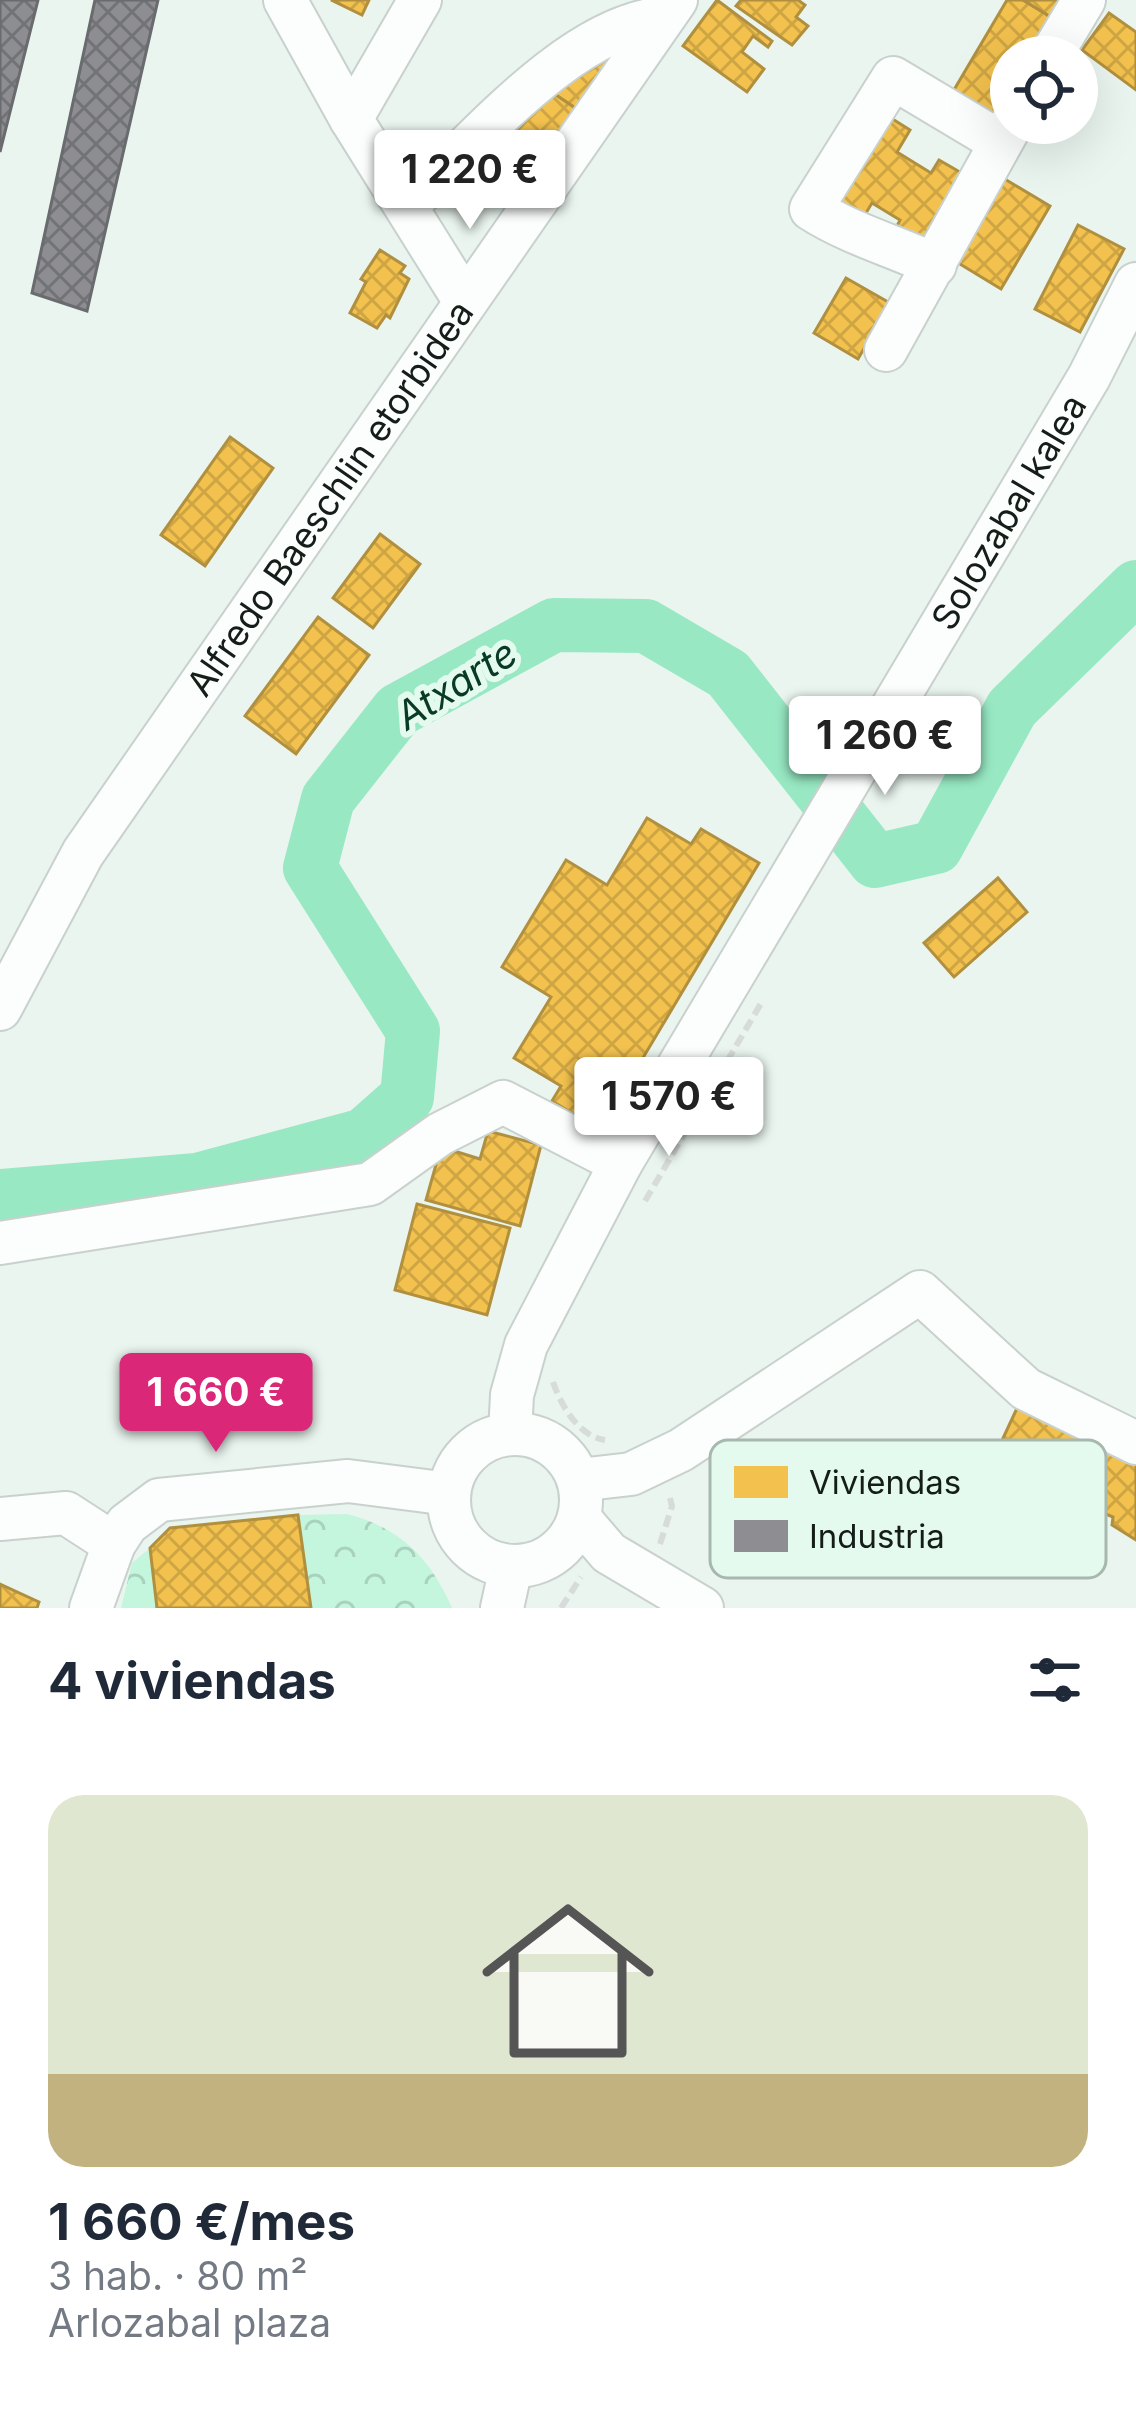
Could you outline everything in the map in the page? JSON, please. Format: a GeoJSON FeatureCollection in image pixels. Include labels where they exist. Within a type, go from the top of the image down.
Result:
{"type":"FeatureCollection","features":[{"type":"Feature","properties":{"kind":"street"},"geometry":{"type":"LineString","coordinates":[[285,0],[351,119],[464,300]]}},
{"type":"Feature","properties":{"kind":"street"},"geometry":{"type":"LineString","coordinates":[[351,119],[420,0]]}},
{"type":"Feature","properties":{"kind":"street"},"geometry":{"type":"LineString","coordinates":[[1063,36],[1084,0]]}},
{"type":"Feature","properties":{"kind":"street"},"geometry":{"type":"LineString","coordinates":[[408,204],[575,52],[628,21],[670,9]]}},
{"type":"Feature","properties":{"kind":"street","name":"Alfredo Baeschlin etorbidea"},"geometry":{"type":"LineString","coordinates":[[0,1009],[83,853],[670,9]]}},
{"type":"Feature","properties":{"kind":"street"},"geometry":{"type":"LineString","coordinates":[[935,265],[874,237],[854,236],[811,209],[893,78],[990,124]]}},
{"type":"Feature","properties":{"kind":"street"},"geometry":{"type":"LineString","coordinates":[[886,350],[1000,144]]}},
{"type":"Feature","properties":{"kind":"street","name":"Solozabal kalea"},"geometry":{"type":"LineString","coordinates":[[510,1433],[512,1395],[526,1345],[622,1163],[1089,376],[1136,284]]}},
{"type":"Feature","properties":{"kind":"street"},"geometry":{"type":"LineString","coordinates":[[0,1243],[370,1184],[440,1134],[503,1102],[622,1163]]}},
{"type":"Feature","properties":{"kind":"street"},"geometry":{"type":"LineString","coordinates":[[702,1608],[609,1553],[579,1499],[552,1444],[510,1433],[492,1437],[462,1459],[448,1494],[458,1535],[490,1562],[506,1587],[554,1555],[579,1499],[656,1462],[920,1292],[1026,1389],[1136,1443]]}},
{"type":"Feature","properties":{"kind":"street"},"geometry":{"type":"LineString","coordinates":[[91,1608],[114,1544],[127,1524],[159,1500],[348,1480],[448,1494]]}},
{"type":"Feature","properties":{"kind":"street"},"geometry":{"type":"LineString","coordinates":[[0,1519],[66,1513],[114,1544]]}},
{"type":"Feature","properties":{"kind":"path"},"geometry":{"type":"LineString","coordinates":[[639,1212],[762,1005],[765,985]]}},
{"type":"Feature","properties":{"kind":"path"},"geometry":{"type":"LineString","coordinates":[[548,1369],[562,1406],[592,1438],[611,1440]]}},
{"type":"Feature","properties":{"kind":"path"},"geometry":{"type":"LineString","coordinates":[[645,1575],[656,1559],[672,1506],[656,1462]]}},
{"type":"Feature","properties":{"kind":"path"},"geometry":{"type":"LineString","coordinates":[[561,1608],[587,1571]]}},
{"type":"Feature","properties":{"kind":"green space"},"geometry":{"type":"Polygon","coordinates":[[[347,1514],[383,1528],[412,1548],[434,1574],[452,1608],[311,1608],[298,1515],[347,1514]]]}},
{"type":"Feature","properties":{"kind":"green space"},"geometry":{"type":"Polygon","coordinates":[[[150,1548],[157,1608],[121,1608],[132,1563],[150,1548]]]}},
{"type":"Feature","properties":{"kind":"building: Viviendas"},"geometry":{"type":"Polygon","coordinates":[[[331,0],[369,0],[362,15],[331,0]]]}},
{"type":"Feature","properties":{"kind":"building: Viviendas"},"geometry":{"type":"Polygon","coordinates":[[[717,0],[772,41],[768,47],[753,36],[742,52],[764,69],[747,92],[683,46],[717,0]]]}},
{"type":"Feature","properties":{"kind":"building: Viviendas"},"geometry":{"type":"Polygon","coordinates":[[[741,0],[798,0],[805,5],[796,17],[808,26],[792,45],[736,6],[741,0]]]}},
{"type":"Feature","properties":{"kind":"building: Viviendas"},"geometry":{"type":"Polygon","coordinates":[[[1007,0],[1023,0],[1059,22],[1050,36],[990,36],[990,126],[948,100],[1007,0]]]}},
{"type":"Feature","properties":{"kind":"building: Viviendas"},"geometry":{"type":"Polygon","coordinates":[[[1023,0],[1072,0],[1059,22],[1023,0]]]}},
{"type":"Feature","properties":{"kind":"building: Viviendas"},"geometry":{"type":"Polygon","coordinates":[[[1109,13],[1136,32],[1136,90],[1098,62],[1098,36],[1092,36],[1109,13]]]}},
{"type":"Feature","properties":{"kind":"building: Viviendas"},"geometry":{"type":"Polygon","coordinates":[[[619,52],[584,114],[553,93],[619,52]]]}},
{"type":"Feature","properties":{"kind":"building: Viviendas"},"geometry":{"type":"Polygon","coordinates":[[[553,93],[584,114],[524,199],[480,167],[553,93]]]}},
{"type":"Feature","properties":{"kind":"building: Viviendas"},"geometry":{"type":"Polygon","coordinates":[[[875,108],[910,130],[897,152],[931,173],[939,160],[965,175],[923,247],[895,230],[900,220],[872,203],[854,233],[815,209],[875,108]]]}},
{"type":"Feature","properties":{"kind":"building: Viviendas"},"geometry":{"type":"Polygon","coordinates":[[[1003,178],[1050,206],[1001,289],[955,261],[1003,178]]]}},
{"type":"Feature","properties":{"kind":"building: Viviendas"},"geometry":{"type":"Polygon","coordinates":[[[1078,225],[1124,249],[1080,332],[1035,309],[1078,225]]]}},
{"type":"Feature","properties":{"kind":"building: Viviendas"},"geometry":{"type":"Polygon","coordinates":[[[380,250],[405,266],[400,273],[409,279],[390,318],[386,315],[377,328],[350,313],[366,282],[361,279],[380,250]]]}},
{"type":"Feature","properties":{"kind":"building: Viviendas"},"geometry":{"type":"Polygon","coordinates":[[[846,278],[890,303],[858,359],[814,333],[846,278]]]}},
{"type":"Feature","properties":{"kind":"building: Viviendas"},"geometry":{"type":"Polygon","coordinates":[[[230,437],[273,468],[205,566],[161,535],[230,437]]]}},
{"type":"Feature","properties":{"kind":"building: Viviendas"},"geometry":{"type":"Polygon","coordinates":[[[380,534],[420,564],[373,628],[333,598],[380,534]]]}},
{"type":"Feature","properties":{"kind":"building: Viviendas"},"geometry":{"type":"Polygon","coordinates":[[[318,617],[369,655],[296,754],[245,716],[318,617]]]}},
{"type":"Feature","properties":{"kind":"building: Viviendas"},"geometry":{"type":"Polygon","coordinates":[[[647,818],[691,844],[701,829],[759,863],[600,1130],[552,1101],[561,1086],[514,1058],[551,997],[502,967],[566,860],[607,885],[647,818]]]}},
{"type":"Feature","properties":{"kind":"building: Viviendas"},"geometry":{"type":"Polygon","coordinates":[[[998,878],[1027,912],[954,977],[924,943],[998,878]]]}},
{"type":"Feature","properties":{"kind":"building: Viviendas"},"geometry":{"type":"Polygon","coordinates":[[[488,1131],[541,1145],[520,1226],[426,1200],[441,1147],[480,1159],[488,1131]]]}},
{"type":"Feature","properties":{"kind":"building: Viviendas"},"geometry":{"type":"Polygon","coordinates":[[[417,1204],[510,1228],[487,1315],[395,1290],[417,1204]]]}},
{"type":"Feature","properties":{"kind":"building: Viviendas"},"geometry":{"type":"Polygon","coordinates":[[[1026,1389],[1136,1445],[1136,1540],[1112,1525],[1113,1517],[1106,1514],[1106,1440],[1002,1440],[1026,1389]]]}},
{"type":"Feature","properties":{"kind":"building: Viviendas"},"geometry":{"type":"Polygon","coordinates":[[[298,1515],[311,1608],[157,1608],[150,1548],[170,1528],[298,1515]]]}},
{"type":"Feature","properties":{"kind":"building: Viviendas"},"geometry":{"type":"Polygon","coordinates":[[[0,1584],[39,1602],[37,1608],[0,1608],[0,1584]]]}},
{"type":"Feature","properties":{"kind":"building: Industria"},"geometry":{"type":"Polygon","coordinates":[[[0,0],[38,0],[0,152],[0,0]]]}},
{"type":"Feature","properties":{"kind":"building: Industria"},"geometry":{"type":"Polygon","coordinates":[[[95,0],[158,0],[87,311],[32,293],[95,0]]]}},
{"type":"Feature","properties":{"kind":"waterway","name":"Atxarte"},"geometry":{"type":"LineString","coordinates":[[0,1196],[197,1180],[364,1135],[407,1097],[413,1031],[310,868],[328,799],[398,710],[554,625],[646,626],[728,674],[875,861],[936,847],[1012,708],[1136,587]]}}]}
